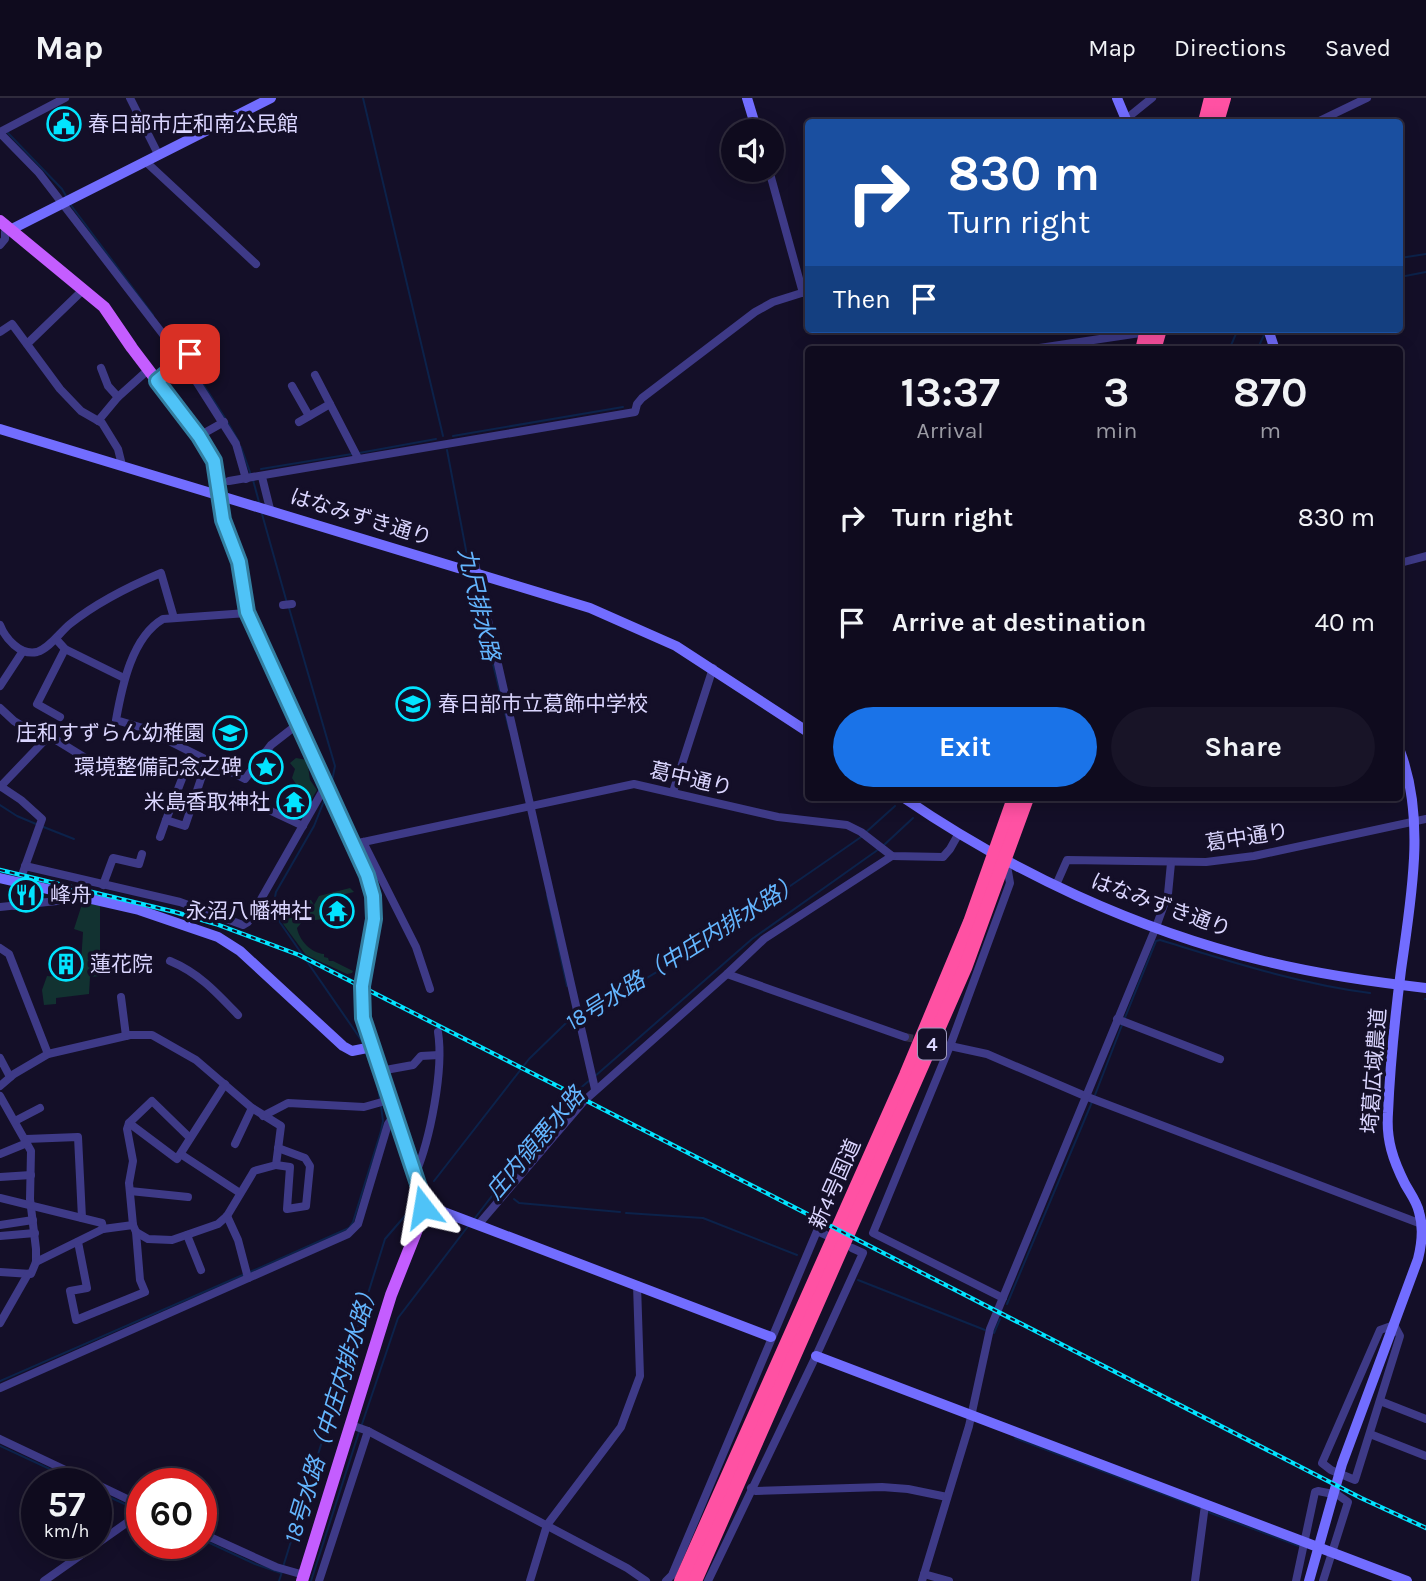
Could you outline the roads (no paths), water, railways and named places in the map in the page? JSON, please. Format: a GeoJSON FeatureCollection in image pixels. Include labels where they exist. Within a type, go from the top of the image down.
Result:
{"type":"FeatureCollection","features":[{"type":"Feature","properties":{"kind":"highway"},"geometry":{"type":"LineString","coordinates":[[1206,119],[1211,98]]}},
{"type":"Feature","properties":{"kind":"highway"},"geometry":{"type":"LineString","coordinates":[[1218,119],[1224,98]]}},
{"type":"Feature","properties":{"kind":"highway","name":"新4号国道"},"geometry":{"type":"LineString","coordinates":[[681,1581],[965,968],[1000,857],[1013,801]]}},
{"type":"Feature","properties":{"kind":"highway","name":"新4号国道"},"geometry":{"type":"LineString","coordinates":[[1000,857],[1026,801]]}},
{"type":"Feature","properties":{"kind":"highway","name":"新4号国道"},"geometry":{"type":"LineString","coordinates":[[695,1581],[839,1240]]}},
{"type":"Feature","properties":{"kind":"main road"},"geometry":{"type":"LineString","coordinates":[[4,229],[104,307],[199,436],[214,461],[223,520],[239,562],[247,612],[334,803],[359,843],[374,906],[373,931],[361,995],[363,1018],[423,1207],[419,1227],[391,1294],[303,1578]]}},
{"type":"Feature","properties":{"kind":"street"},"geometry":{"type":"LineString","coordinates":[[65,98],[2,131],[65,202],[185,357],[270,509]]}},
{"type":"Feature","properties":{"kind":"street"},"geometry":{"type":"LineString","coordinates":[[130,98],[159,154]]}},
{"type":"Feature","properties":{"kind":"street"},"geometry":{"type":"LineString","coordinates":[[0,245],[5,239],[4,229],[65,202],[271,98]]}},
{"type":"Feature","properties":{"kind":"street"},"geometry":{"type":"LineString","coordinates":[[747,98],[753,119]]}},
{"type":"Feature","properties":{"kind":"street"},"geometry":{"type":"LineString","coordinates":[[1116,98],[1125,119]]}},
{"type":"Feature","properties":{"kind":"street"},"geometry":{"type":"LineString","coordinates":[[1128,119],[1152,98]]}},
{"type":"Feature","properties":{"kind":"street"},"geometry":{"type":"LineString","coordinates":[[1323,119],[1367,98]]}},
{"type":"Feature","properties":{"kind":"street"},"geometry":{"type":"LineString","coordinates":[[145,161],[256,264]]}},
{"type":"Feature","properties":{"kind":"street"},"geometry":{"type":"LineString","coordinates":[[773,182],[805,289]]}},
{"type":"Feature","properties":{"kind":"street"},"geometry":{"type":"LineString","coordinates":[[27,344],[83,289]]}},
{"type":"Feature","properties":{"kind":"street"},"geometry":{"type":"LineString","coordinates":[[229,481],[635,412],[642,398],[755,312],[773,302],[805,292]]}},
{"type":"Feature","properties":{"kind":"street"},"geometry":{"type":"LineString","coordinates":[[0,332],[12,324],[60,389],[81,411],[98,421],[118,449],[122,465]]}},
{"type":"Feature","properties":{"kind":"street"},"geometry":{"type":"LineString","coordinates":[[1051,346],[1132,333]]}},
{"type":"Feature","properties":{"kind":"street"},"geometry":{"type":"LineString","coordinates":[[157,381],[185,357]]}},
{"type":"Feature","properties":{"kind":"street"},"geometry":{"type":"LineString","coordinates":[[101,368],[108,386],[118,397]]}},
{"type":"Feature","properties":{"kind":"street"},"geometry":{"type":"LineString","coordinates":[[98,421],[118,397],[148,370]]}},
{"type":"Feature","properties":{"kind":"street"},"geometry":{"type":"LineString","coordinates":[[314,374],[358,458]]}},
{"type":"Feature","properties":{"kind":"street"},"geometry":{"type":"LineString","coordinates":[[292,386],[309,416]]}},
{"type":"Feature","properties":{"kind":"street"},"geometry":{"type":"LineString","coordinates":[[299,422],[330,404]]}},
{"type":"Feature","properties":{"kind":"street"},"geometry":{"type":"LineString","coordinates":[[199,436],[224,423]]}},
{"type":"Feature","properties":{"kind":"street","name":"はなみずき通り"},"geometry":{"type":"LineString","coordinates":[[0,429],[473,568],[565,598],[662,638],[713,668],[805,730]]}},
{"type":"Feature","properties":{"kind":"street"},"geometry":{"type":"LineString","coordinates":[[1403,562],[1426,556]]}},
{"type":"Feature","properties":{"kind":"street"},"geometry":{"type":"LineString","coordinates":[[473,568],[531,805],[595,1087]]}},
{"type":"Feature","properties":{"kind":"street"},"geometry":{"type":"LineString","coordinates":[[0,625],[3,636],[23,651],[37,652],[56,639],[69,625],[129,586],[161,573],[174,618]]}},
{"type":"Feature","properties":{"kind":"street"},"geometry":{"type":"LineString","coordinates":[[247,612],[163,619],[146,632],[124,678],[116,720],[144,728],[246,779],[271,746],[298,724]]}},
{"type":"Feature","properties":{"kind":"street"},"geometry":{"type":"LineString","coordinates":[[56,639],[65,649],[124,678]]}},
{"type":"Feature","properties":{"kind":"street"},"geometry":{"type":"LineString","coordinates":[[60,717],[37,704],[65,649]]}},
{"type":"Feature","properties":{"kind":"street"},"geometry":{"type":"LineString","coordinates":[[0,686],[23,651]]}},
{"type":"Feature","properties":{"kind":"street"},"geometry":{"type":"LineString","coordinates":[[674,792],[713,668]]}},
{"type":"Feature","properties":{"kind":"street"},"geometry":{"type":"LineString","coordinates":[[0,708],[14,721],[46,740]]}},
{"type":"Feature","properties":{"kind":"street"},"geometry":{"type":"LineString","coordinates":[[15,906],[41,819],[21,800],[0,787],[48,735],[87,759]]}},
{"type":"Feature","properties":{"kind":"street"},"geometry":{"type":"LineString","coordinates":[[160,837],[192,753]]}},
{"type":"Feature","properties":{"kind":"street","name":"埼葛広域農道"},"geometry":{"type":"LineString","coordinates":[[1309,1581],[1342,1464],[1418,1259],[1424,1225],[1394,1163],[1387,1130],[1399,985],[1422,820],[1411,776],[1403,758]]}},
{"type":"Feature","properties":{"kind":"street"},"geometry":{"type":"LineString","coordinates":[[166,820],[185,826],[207,761]]}},
{"type":"Feature","properties":{"kind":"street","name":"葛中通り"},"geometry":{"type":"LineString","coordinates":[[359,843],[634,784],[778,817],[847,825],[892,856]]}},
{"type":"Feature","properties":{"kind":"street"},"geometry":{"type":"LineString","coordinates":[[25,866],[180,902],[243,925],[248,922],[326,785]]}},
{"type":"Feature","properties":{"kind":"street","name":"はなみずき通り"},"geometry":{"type":"LineString","coordinates":[[909,801],[1000,857],[1056,885],[1156,927],[1264,961],[1426,989]]}},
{"type":"Feature","properties":{"kind":"street"},"geometry":{"type":"LineString","coordinates":[[271,811],[303,826]]}},
{"type":"Feature","properties":{"kind":"street","name":"葛中通り"},"geometry":{"type":"LineString","coordinates":[[1056,885],[1065,863],[1070,860],[1206,862],[1254,856],[1422,820]]}},
{"type":"Feature","properties":{"kind":"street"},"geometry":{"type":"LineString","coordinates":[[478,1225],[595,1087],[764,939],[892,856],[943,857],[959,833]]}},
{"type":"Feature","properties":{"kind":"street"},"geometry":{"type":"LineString","coordinates":[[359,843],[416,947],[430,989]]}},
{"type":"Feature","properties":{"kind":"street"},"geometry":{"type":"LineString","coordinates":[[103,885],[113,858],[139,864],[142,854]]}},
{"type":"Feature","properties":{"kind":"street"},"geometry":{"type":"LineString","coordinates":[[1000,857],[1010,883],[950,1046],[873,1233],[1003,1298]]}},
{"type":"Feature","properties":{"kind":"street"},"geometry":{"type":"LineString","coordinates":[[949,1581],[923,1577],[971,1416],[990,1329],[1156,927],[1168,894],[1171,863]]}},
{"type":"Feature","properties":{"kind":"street"},"geometry":{"type":"LineString","coordinates":[[0,878],[139,910],[229,943],[343,1046],[352,1051],[372,1046]]}},
{"type":"Feature","properties":{"kind":"street"},"geometry":{"type":"LineString","coordinates":[[0,907],[57,901],[70,895]]}},
{"type":"Feature","properties":{"kind":"street"},"geometry":{"type":"LineString","coordinates":[[0,948],[9,954],[48,1054]]}},
{"type":"Feature","properties":{"kind":"street"},"geometry":{"type":"LineString","coordinates":[[170,961],[186,967],[206,981],[238,1015]]}},
{"type":"Feature","properties":{"kind":"street"},"geometry":{"type":"LineString","coordinates":[[727,974],[905,1037]]}},
{"type":"Feature","properties":{"kind":"street"},"geometry":{"type":"LineString","coordinates":[[121,997],[126,1036]]}},
{"type":"Feature","properties":{"kind":"street"},"geometry":{"type":"LineString","coordinates":[[1117,1019],[1220,1059]]}},
{"type":"Feature","properties":{"kind":"street"},"geometry":{"type":"LineString","coordinates":[[415,1175],[428,1132],[440,1048],[438,1032]]}},
{"type":"Feature","properties":{"kind":"street"},"geometry":{"type":"LineString","coordinates":[[0,1086],[48,1054],[126,1036],[142,1034],[158,1037],[200,1062],[252,1108],[281,1126],[276,1165]]}},
{"type":"Feature","properties":{"kind":"street"},"geometry":{"type":"LineString","coordinates":[[950,1046],[988,1054],[1086,1096],[1424,1225]]}},
{"type":"Feature","properties":{"kind":"street"},"geometry":{"type":"LineString","coordinates":[[380,1071],[413,1065],[421,1056],[439,1055]]}},
{"type":"Feature","properties":{"kind":"street"},"geometry":{"type":"LineString","coordinates":[[0,1058],[10,1077]]}},
{"type":"Feature","properties":{"kind":"street"},"geometry":{"type":"LineString","coordinates":[[130,1123],[177,1159],[225,1084]]}},
{"type":"Feature","properties":{"kind":"street"},"geometry":{"type":"LineString","coordinates":[[0,1096],[31,1151],[31,1205],[36,1262],[0,1323]]}},
{"type":"Feature","properties":{"kind":"street"},"geometry":{"type":"LineString","coordinates":[[263,1116],[288,1103],[364,1107],[389,1100]]}},
{"type":"Feature","properties":{"kind":"street"},"geometry":{"type":"LineString","coordinates":[[78,1242],[87,1288],[70,1291],[76,1320],[145,1292],[140,1280],[134,1229],[130,1191],[133,1161],[127,1129],[152,1101],[191,1138]]}},
{"type":"Feature","properties":{"kind":"street"},"geometry":{"type":"LineString","coordinates":[[15,1121],[40,1108]]}},
{"type":"Feature","properties":{"kind":"street"},"geometry":{"type":"LineString","coordinates":[[235,1144],[252,1108]]}},
{"type":"Feature","properties":{"kind":"street"},"geometry":{"type":"LineString","coordinates":[[0,1388],[355,1229],[388,1124],[394,1115]]}},
{"type":"Feature","properties":{"kind":"street"},"geometry":{"type":"LineString","coordinates":[[0,1154],[26,1141],[78,1137],[82,1219]]}},
{"type":"Feature","properties":{"kind":"street"},"geometry":{"type":"LineString","coordinates":[[36,1262],[103,1229],[134,1229],[148,1239],[165,1240],[218,1224],[227,1216],[254,1171],[276,1165],[290,1167],[287,1209],[306,1206],[310,1166],[305,1158],[278,1148]]}},
{"type":"Feature","properties":{"kind":"street"},"geometry":{"type":"LineString","coordinates":[[182,1155],[240,1193]]}},
{"type":"Feature","properties":{"kind":"street"},"geometry":{"type":"LineString","coordinates":[[0,1177],[31,1175]]}},
{"type":"Feature","properties":{"kind":"street"},"geometry":{"type":"LineString","coordinates":[[130,1191],[188,1197]]}},
{"type":"Feature","properties":{"kind":"street"},"geometry":{"type":"LineString","coordinates":[[0,1198],[102,1223],[103,1229]]}},
{"type":"Feature","properties":{"kind":"street"},"geometry":{"type":"LineString","coordinates":[[423,1207],[433,1208],[637,1289],[775,1339]]}},
{"type":"Feature","properties":{"kind":"street"},"geometry":{"type":"LineString","coordinates":[[227,1216],[238,1240],[248,1278]]}},
{"type":"Feature","properties":{"kind":"street"},"geometry":{"type":"LineString","coordinates":[[0,1225],[33,1220]]}},
{"type":"Feature","properties":{"kind":"street"},"geometry":{"type":"LineString","coordinates":[[666,1581],[672,1575],[775,1339],[817,1231],[863,1253],[812,1354],[708,1581]]}},
{"type":"Feature","properties":{"kind":"street"},"geometry":{"type":"LineString","coordinates":[[0,1236],[34,1233]]}},
{"type":"Feature","properties":{"kind":"street"},"geometry":{"type":"LineString","coordinates":[[187,1235],[201,1270]]}},
{"type":"Feature","properties":{"kind":"street"},"geometry":{"type":"LineString","coordinates":[[0,1272],[28,1274]]}},
{"type":"Feature","properties":{"kind":"street"},"geometry":{"type":"LineString","coordinates":[[530,1581],[547,1525],[621,1427],[637,1387],[640,1376],[637,1289]]}},
{"type":"Feature","properties":{"kind":"street"},"geometry":{"type":"LineString","coordinates":[[1394,1325],[1400,1336],[1380,1401],[1355,1480],[1331,1470],[1322,1463],[1380,1330],[1394,1325]]}},
{"type":"Feature","properties":{"kind":"street"},"geometry":{"type":"LineString","coordinates":[[812,1354],[1407,1581]]}},
{"type":"Feature","properties":{"kind":"street"},"geometry":{"type":"LineString","coordinates":[[1380,1401],[1426,1419]]}},
{"type":"Feature","properties":{"kind":"street"},"geometry":{"type":"LineString","coordinates":[[351,1425],[368,1430],[627,1568],[646,1581]]}},
{"type":"Feature","properties":{"kind":"street"},"geometry":{"type":"LineString","coordinates":[[319,1581],[368,1430]]}},
{"type":"Feature","properties":{"kind":"street"},"geometry":{"type":"LineString","coordinates":[[1370,1434],[1426,1456]]}},
{"type":"Feature","properties":{"kind":"street"},"geometry":{"type":"LineString","coordinates":[[0,1439],[62,1468]]}},
{"type":"Feature","properties":{"kind":"street"},"geometry":{"type":"LineString","coordinates":[[751,1489],[882,1487],[947,1497]]}},
{"type":"Feature","properties":{"kind":"street"},"geometry":{"type":"LineString","coordinates":[[1296,1581],[1315,1492],[1328,1491],[1348,1502],[1323,1581]]}},
{"type":"Feature","properties":{"kind":"street"},"geometry":{"type":"LineString","coordinates":[[1195,1581],[1205,1505]]}},
{"type":"Feature","properties":{"kind":"street"},"geometry":{"type":"LineString","coordinates":[[44,1581],[126,1523]]}},
{"type":"Feature","properties":{"kind":"street"},"geometry":{"type":"LineString","coordinates":[[217,1540],[303,1578]]}},
{"type":"Feature","properties":{"kind":"waterway","name":"九尺排水路"},"geometry":{"type":"LineString","coordinates":[[363,98],[443,436]]}},
{"type":"Feature","properties":{"kind":"waterway"},"geometry":{"type":"LineString","coordinates":[[6,131],[66,196]]}},
{"type":"Feature","properties":{"kind":"waterway"},"geometry":{"type":"LineString","coordinates":[[70,204],[153,315]]}},
{"type":"Feature","properties":{"kind":"waterway","name":"18号水路（中庄内排水路）"},"geometry":{"type":"LineString","coordinates":[[1403,258],[1426,254]]}},
{"type":"Feature","properties":{"kind":"waterway","name":"庄内領悪水路"},"geometry":{"type":"LineString","coordinates":[[1403,276],[1426,272]]}},
{"type":"Feature","properties":{"kind":"waterway","name":"18号水路（中庄内排水路）"},"geometry":{"type":"LineString","coordinates":[[1231,346],[1236,333]]}},
{"type":"Feature","properties":{"kind":"waterway","name":"庄内領悪水路"},"geometry":{"type":"LineString","coordinates":[[1259,346],[1264,335]]}},
{"type":"Feature","properties":{"kind":"waterway"},"geometry":{"type":"LineString","coordinates":[[192,367],[225,418]]}},
{"type":"Feature","properties":{"kind":"waterway"},"geometry":{"type":"LineString","coordinates":[[453,436],[623,407]]}},
{"type":"Feature","properties":{"kind":"waterway"},"geometry":{"type":"LineString","coordinates":[[228,423],[239,442]]}},
{"type":"Feature","properties":{"kind":"waterway"},"geometry":{"type":"LineString","coordinates":[[359,453],[436,439]]}},
{"type":"Feature","properties":{"kind":"waterway"},"geometry":{"type":"LineString","coordinates":[[241,447],[251,475]]}},
{"type":"Feature","properties":{"kind":"waterway","name":"九尺排水路"},"geometry":{"type":"LineString","coordinates":[[447,450],[469,566]]}},
{"type":"Feature","properties":{"kind":"waterway"},"geometry":{"type":"LineString","coordinates":[[261,469],[352,454]]}},
{"type":"Feature","properties":{"kind":"waterway"},"geometry":{"type":"LineString","coordinates":[[253,480],[259,502]]}},
{"type":"Feature","properties":{"kind":"waterway"},"geometry":{"type":"LineString","coordinates":[[262,514],[287,603]]}},
{"type":"Feature","properties":{"kind":"waterway","name":"九尺排水路"},"geometry":{"type":"LineString","coordinates":[[472,578],[509,729]]}},
{"type":"Feature","properties":{"kind":"waterway"},"geometry":{"type":"LineString","coordinates":[[289,608],[335,766],[332,781]]}},
{"type":"Feature","properties":{"kind":"waterway"},"geometry":{"type":"LineString","coordinates":[[326,796],[314,826],[276,892],[273,907],[279,921],[364,1044]]}},
{"type":"Feature","properties":{"kind":"waterway"},"geometry":{"type":"LineString","coordinates":[[0,805],[36,824]]}},
{"type":"Feature","properties":{"kind":"waterway","name":"18号水路（中庄内排水路）"},"geometry":{"type":"LineString","coordinates":[[865,833],[895,806]]}},
{"type":"Feature","properties":{"kind":"waterway","name":"庄内領悪水路"},"geometry":{"type":"LineString","coordinates":[[884,845],[913,818]]}},
{"type":"Feature","properties":{"kind":"waterway"},"geometry":{"type":"LineString","coordinates":[[41,826],[74,839]]}},
{"type":"Feature","properties":{"kind":"waterway","name":"18号水路（中庄内排水路）"},"geometry":{"type":"LineString","coordinates":[[583,1014],[725,930],[861,837]]}},
{"type":"Feature","properties":{"kind":"waterway","name":"庄内領悪水路"},"geometry":{"type":"LineString","coordinates":[[594,1077],[752,939],[879,849]]}},
{"type":"Feature","properties":{"kind":"waterway","name":"九尺排水路"},"geometry":{"type":"LineString","coordinates":[[547,895],[567,986]]}},
{"type":"Feature","properties":{"kind":"waterway"},"geometry":{"type":"LineString","coordinates":[[1124,1020],[1156,941],[1160,940],[1291,978],[1370,993]]}},
{"type":"Feature","properties":{"kind":"waterway","name":"18号水路（中庄内排水路）"},"geometry":{"type":"LineString","coordinates":[[434,1181],[529,1059],[565,1024],[575,1018]]}},
{"type":"Feature","properties":{"kind":"waterway"},"geometry":{"type":"LineString","coordinates":[[1095,1095],[1122,1025]]}},
{"type":"Feature","properties":{"kind":"waterway"},"geometry":{"type":"LineString","coordinates":[[367,1052],[380,1101]]}},
{"type":"Feature","properties":{"kind":"waterway","name":"庄内領悪水路"},"geometry":{"type":"LineString","coordinates":[[475,1218],[565,1101],[590,1080]]}},
{"type":"Feature","properties":{"kind":"waterway"},"geometry":{"type":"LineString","coordinates":[[1007,1304],[1092,1102]]}},
{"type":"Feature","properties":{"kind":"waterway"},"geometry":{"type":"LineString","coordinates":[[250,1272],[349,1228],[381,1131],[381,1106]]}},
{"type":"Feature","properties":{"kind":"waterway"},"geometry":{"type":"LineString","coordinates":[[514,1199],[519,1203],[620,1212]]}},
{"type":"Feature","properties":{"kind":"waterway","name":"18号水路（中庄内排水路）"},"geometry":{"type":"LineString","coordinates":[[283,1567],[385,1239],[410,1210]]}},
{"type":"Feature","properties":{"kind":"waterway"},"geometry":{"type":"LineString","coordinates":[[626,1213],[703,1218],[797,1255]]}},
{"type":"Feature","properties":{"kind":"waterway","name":"庄内領悪水路"},"geometry":{"type":"LineString","coordinates":[[361,1427],[398,1318],[469,1225]]}},
{"type":"Feature","properties":{"kind":"waterway"},"geometry":{"type":"LineString","coordinates":[[0,1381],[245,1274]]}},
{"type":"Feature","properties":{"kind":"waterway"},"geometry":{"type":"LineString","coordinates":[[858,1280],[985,1330]]}},
{"type":"Feature","properties":{"kind":"waterway"},"geometry":{"type":"LineString","coordinates":[[994,1333],[1000,1319]]}},
{"type":"Feature","properties":{"kind":"waterway","name":"庄内領悪水路"},"geometry":{"type":"LineString","coordinates":[[311,1581],[359,1432]]}},
{"type":"Feature","properties":{"kind":"waterway"},"geometry":{"type":"LineString","coordinates":[[1015,1438],[1200,1508]]}},
{"type":"Feature","properties":{"kind":"waterway"},"geometry":{"type":"LineString","coordinates":[[0,1446],[47,1468]]}},
{"type":"Feature","properties":{"kind":"waterway"},"geometry":{"type":"LineString","coordinates":[[112,1498],[126,1505]]}},
{"type":"Feature","properties":{"kind":"waterway"},"geometry":{"type":"LineString","coordinates":[[1208,1512],[1299,1546]]}},
{"type":"Feature","properties":{"kind":"waterway"},"geometry":{"type":"LineString","coordinates":[[217,1546],[281,1573]]}},
{"type":"Feature","properties":{"kind":"waterway","name":"18号水路（中庄内排水路）"},"geometry":{"type":"LineString","coordinates":[[279,1581],[282,1572]]}},
{"type":"Feature","properties":{"kind":"tunnel"},"geometry":{"type":"LineString","coordinates":[[905,1037],[950,1046]]}},
{"type":"Feature","properties":{"kind":"railway"},"geometry":{"type":"LineString","coordinates":[[0,870],[175,912],[299,955],[1361,1498],[1426,1528]]}},
{"type":"Feature","properties":{"kind":"place","name":"春日部市庄和南公民館"},"geometry":{"type":"Point","coordinates":[64,124]}},
{"type":"Feature","properties":{"kind":"place","name":"春日部市立葛飾中学校"},"geometry":{"type":"Point","coordinates":[413,704]}},
{"type":"Feature","properties":{"kind":"place","name":"庄和すずらん幼稚園"},"geometry":{"type":"Point","coordinates":[230,733]}},
{"type":"Feature","properties":{"kind":"place","name":"環境整備記念之碑"},"geometry":{"type":"Point","coordinates":[266,767]}},
{"type":"Feature","properties":{"kind":"place","name":"米島香取神社"},"geometry":{"type":"Point","coordinates":[294,802]}},
{"type":"Feature","properties":{"kind":"place","name":"峰舟"},"geometry":{"type":"Point","coordinates":[26,895]}},
{"type":"Feature","properties":{"kind":"place","name":"永沼八幡神社"},"geometry":{"type":"Point","coordinates":[337,911]}},
{"type":"Feature","properties":{"kind":"place","name":"蓮花院"},"geometry":{"type":"Point","coordinates":[66,964]}}]}
